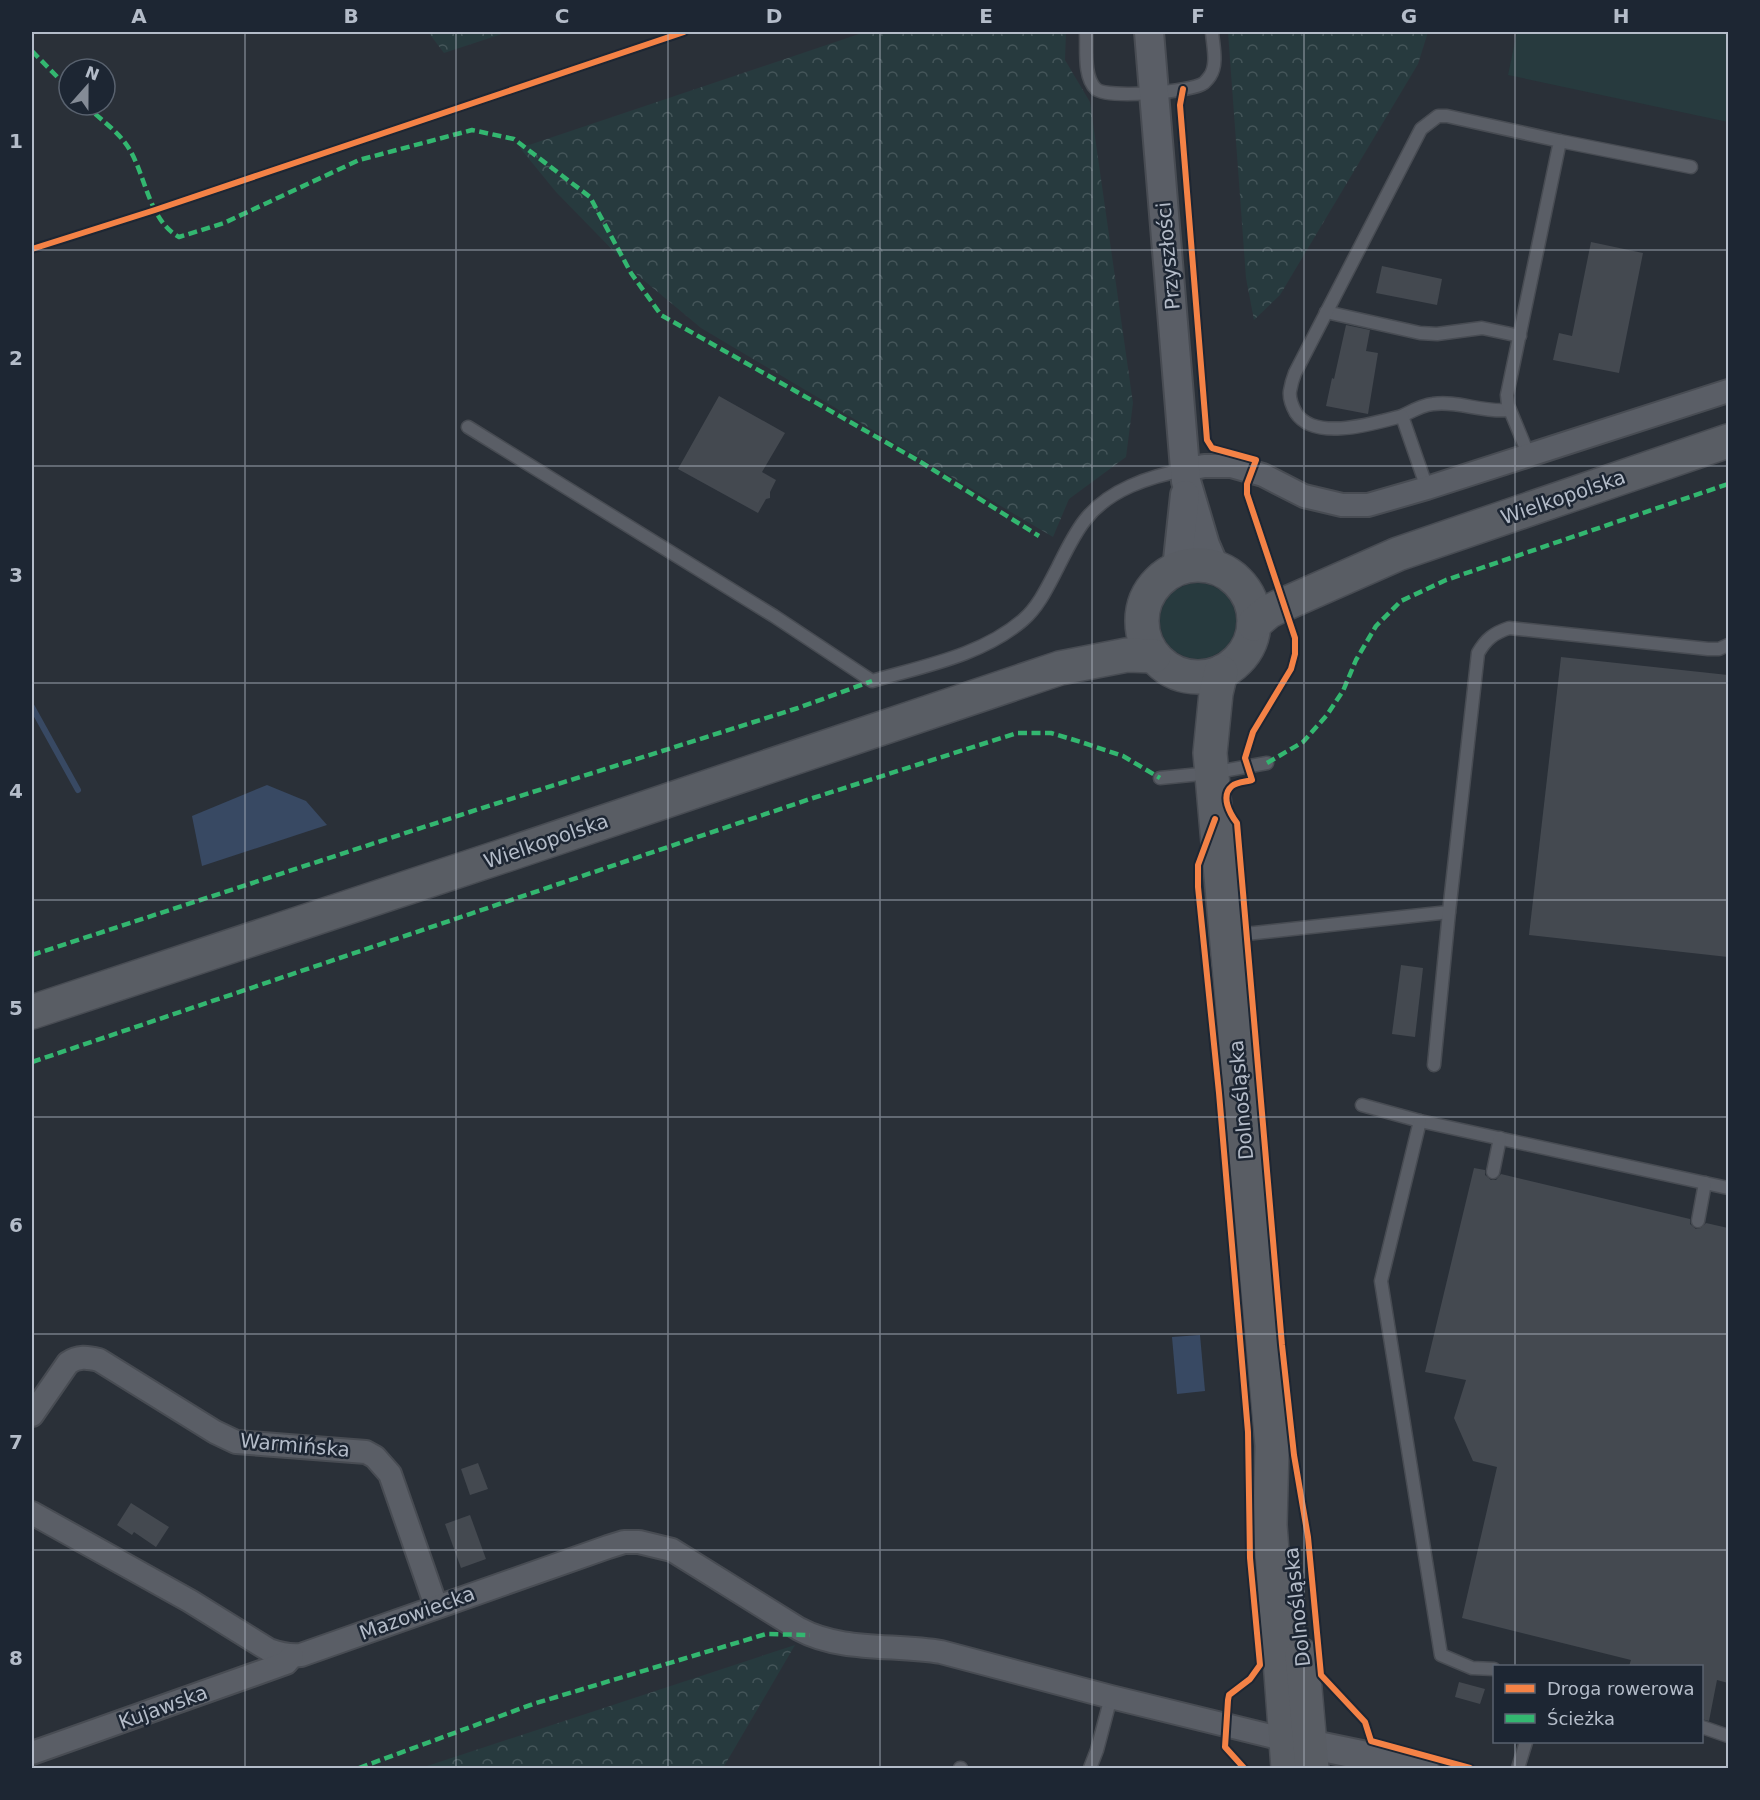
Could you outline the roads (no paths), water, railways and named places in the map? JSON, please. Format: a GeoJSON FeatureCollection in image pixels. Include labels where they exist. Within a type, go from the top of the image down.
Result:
{"type":"FeatureCollection","features":[{"type":"Feature","properties":{"kind":"main road","name":"Wielkopolska"},"geometry":{"type":"LineString","coordinates":[[1228,577],[1270,586],[1398,554],[1728,441]]}},
{"type":"Feature","properties":{"kind":"main road","name":"Wielkopolska"},"geometry":{"type":"LineString","coordinates":[[1254,624],[1278,607],[1398,554]]}},
{"type":"Feature","properties":{"kind":"main road"},"geometry":{"type":"LineString","coordinates":[[1194,565],[1228,577],[1251,602],[1254,624],[1246,650],[1235,663],[1221,672],[1205,676],[1186,676],[1168,668],[1154,656],[1145,639],[1144,605],[1151,590],[1162,577],[1177,568],[1194,565]]}},
{"type":"Feature","properties":{"kind":"main road","name":"Wielkopolska"},"geometry":{"type":"LineString","coordinates":[[1060,668],[1111,639],[1143,616]]}},
{"type":"Feature","properties":{"kind":"main road","name":"Wielkopolska"},"geometry":{"type":"LineString","coordinates":[[32,1012],[501,857],[1060,668],[1127,655],[1154,656]]}},
{"type":"Feature","properties":{"kind":"main road","name":"Dolnośląska"},"geometry":{"type":"LineString","coordinates":[[1221,672],[1216,693],[1211,763],[1272,1446],[1270,1525],[1299,1755]]}},
{"type":"Feature","properties":{"kind":"main road","name":"Dolnośląska"},"geometry":{"type":"LineString","coordinates":[[1186,676],[1211,763]]}},
{"type":"Feature","properties":{"kind":"street","name":"Przyszłości"},"geometry":{"type":"LineString","coordinates":[[1149,32],[1186,476],[1177,568]]}},
{"type":"Feature","properties":{"kind":"street"},"geometry":{"type":"LineString","coordinates":[[1186,476],[1204,466],[1231,466],[1251,470],[1304,496],[1342,505],[1368,505],[1529,456],[1728,391]]}},
{"type":"Feature","properties":{"kind":"street","name":"Przyszłości"},"geometry":{"type":"LineString","coordinates":[[1186,476],[1205,545],[1228,577]]}},
{"type":"Feature","properties":{"kind":"street","name":"Warmińska"},"geometry":{"type":"LineString","coordinates":[[32,1415],[68,1363],[74,1359],[88,1357],[99,1360],[215,1432],[236,1442],[366,1452],[375,1457],[390,1474],[436,1606]]}},
{"type":"Feature","properties":{"kind":"street"},"geometry":{"type":"LineString","coordinates":[[32,1513],[269,1650],[292,1656]]}},
{"type":"Feature","properties":{"kind":"street","name":"Mazowiecka"},"geometry":{"type":"LineString","coordinates":[[292,1656],[301,1655],[608,1547],[624,1542],[639,1542],[672,1550],[810,1635],[836,1643],[920,1648],[941,1652],[1112,1697],[1299,1755]]}},
{"type":"Feature","properties":{"kind":"street","name":"Kujawska"},"geometry":{"type":"LineString","coordinates":[[32,1754],[286,1663],[292,1656]]}},
{"type":"Feature","properties":{"kind":"street"},"geometry":{"type":"LineString","coordinates":[[1299,1755],[1424,1768]]}},
{"type":"Feature","properties":{"kind":"lane"},"geometry":{"type":"LineString","coordinates":[[1086,32],[1089,77],[1096,89],[1106,94],[1154,93],[1203,84],[1211,76],[1215,64],[1212,32]]}},
{"type":"Feature","properties":{"kind":"lane"},"geometry":{"type":"LineString","coordinates":[[1509,410],[1494,412],[1439,403],[1419,408],[1402,416],[1356,427],[1332,428],[1311,425],[1299,417],[1292,406],[1290,392],[1295,373],[1421,129],[1438,116],[1447,116],[1691,167]]}},
{"type":"Feature","properties":{"kind":"lane"},"geometry":{"type":"LineString","coordinates":[[1529,456],[1509,410],[1507,395],[1560,141]]}},
{"type":"Feature","properties":{"kind":"lane"},"geometry":{"type":"LineString","coordinates":[[1326,312],[1420,333],[1437,334],[1482,328],[1520,336]]}},
{"type":"Feature","properties":{"kind":"lane"},"geometry":{"type":"LineString","coordinates":[[1402,416],[1427,488]]}},
{"type":"Feature","properties":{"kind":"lane"},"geometry":{"type":"LineString","coordinates":[[468,427],[774,616],[872,681],[956,657],[1008,632],[1025,619],[1041,598],[1085,519],[1100,506],[1138,483],[1158,475],[1186,476]]}},
{"type":"Feature","properties":{"kind":"lane"},"geometry":{"type":"LineString","coordinates":[[1434,1065],[1478,653],[1485,640],[1509,628],[1708,649],[1719,649],[1728,645]]}},
{"type":"Feature","properties":{"kind":"lane"},"geometry":{"type":"LineString","coordinates":[[1160,778],[1211,763],[1267,763]]}},
{"type":"Feature","properties":{"kind":"lane"},"geometry":{"type":"LineString","coordinates":[[1226,936],[1449,912]]}},
{"type":"Feature","properties":{"kind":"lane"},"geometry":{"type":"LineString","coordinates":[[1362,1105],[1420,1121],[1728,1188]]}},
{"type":"Feature","properties":{"kind":"lane"},"geometry":{"type":"LineString","coordinates":[[1420,1121],[1381,1281],[1441,1655],[1472,1668],[1493,1669]]}},
{"type":"Feature","properties":{"kind":"lane"},"geometry":{"type":"LineString","coordinates":[[1493,1172],[1500,1138]]}},
{"type":"Feature","properties":{"kind":"lane"},"geometry":{"type":"LineString","coordinates":[[1698,1221],[1705,1183]]}},
{"type":"Feature","properties":{"kind":"lane"},"geometry":{"type":"LineString","coordinates":[[1090,1768],[1112,1697]]}},
{"type":"Feature","properties":{"kind":"lane"},"geometry":{"type":"LineString","coordinates":[[1703,1728],[1728,1736]]}},
{"type":"Feature","properties":{"kind":"lane"},"geometry":{"type":"LineString","coordinates":[[1518,1768],[1526,1743]]}},
{"type":"Feature","properties":{"kind":"water"},"geometry":{"type":"Polygon","coordinates":[[[267,785],[306,801],[327,825],[202,866],[192,816],[267,785]]]}},
{"type":"Feature","properties":{"kind":"water"},"geometry":{"type":"Polygon","coordinates":[[[1200,1335],[1205,1391],[1177,1394],[1172,1337],[1200,1335]]]}},
{"type":"Feature","properties":{"kind":"waterway"},"geometry":{"type":"LineString","coordinates":[[32,707],[78,790]]}}]}
